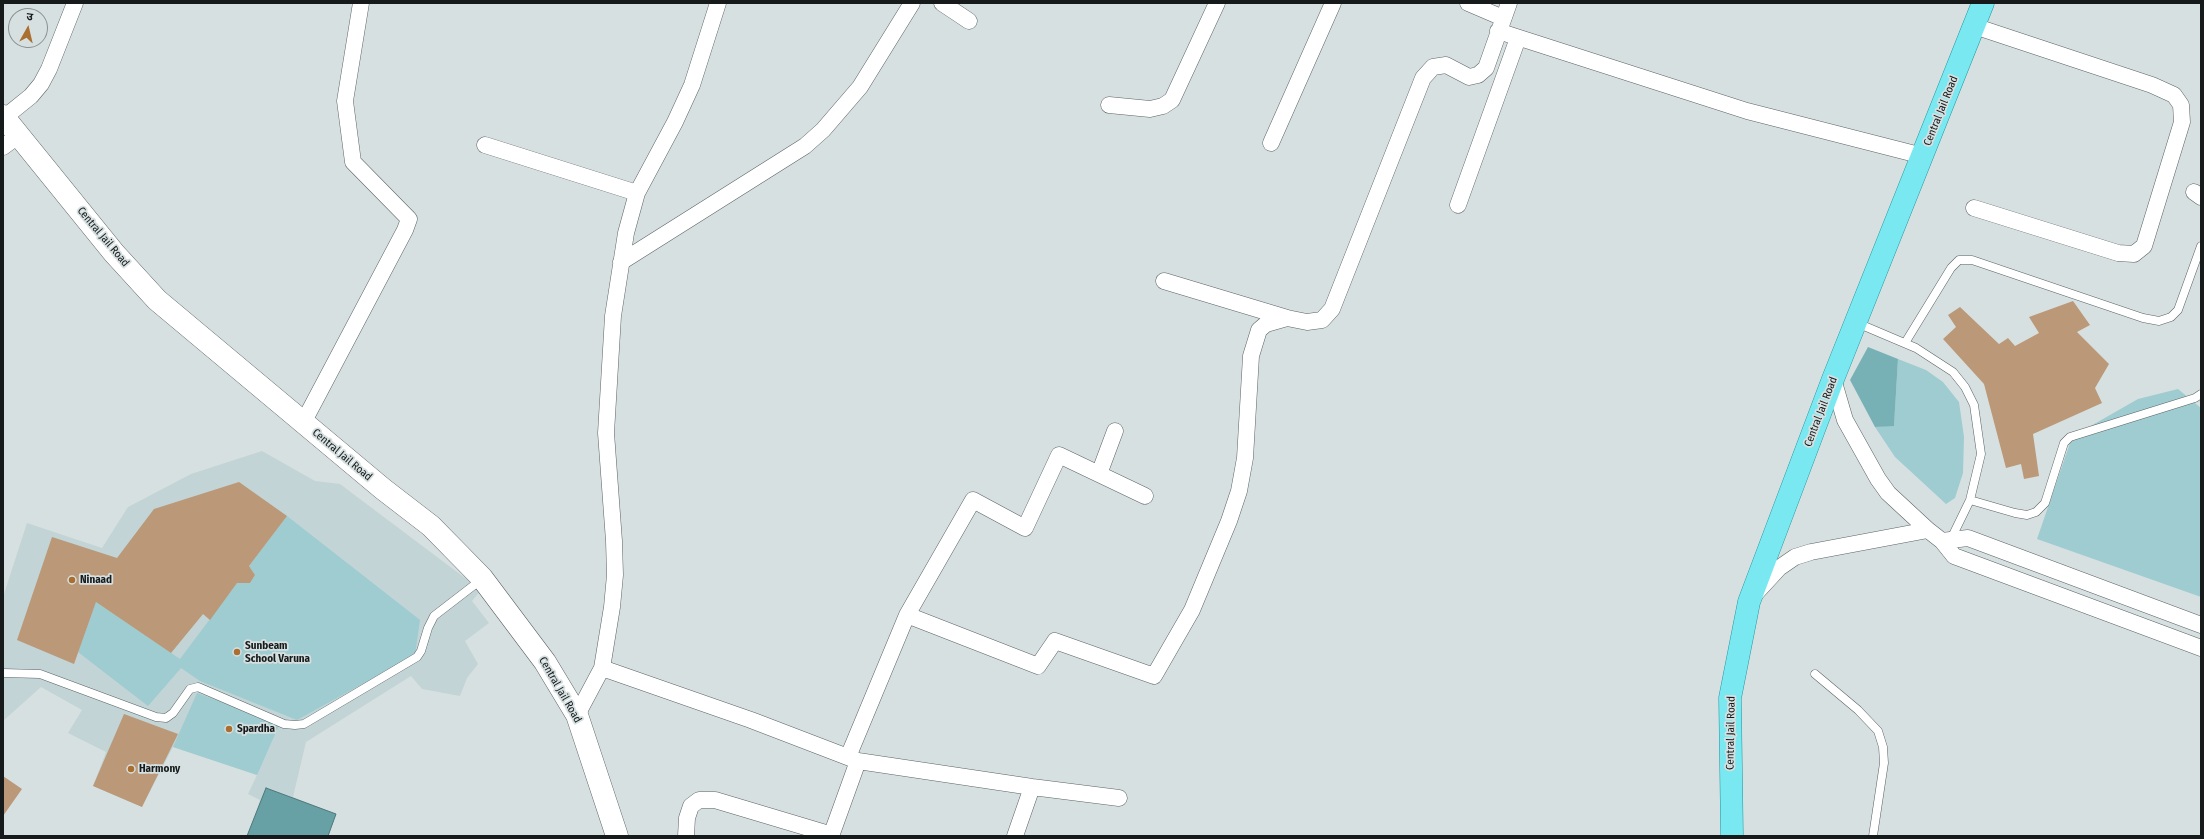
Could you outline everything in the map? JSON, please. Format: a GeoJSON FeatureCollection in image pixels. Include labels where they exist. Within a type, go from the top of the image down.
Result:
{"type":"FeatureCollection","features":[{"type":"Feature","properties":{"kind":"main road","name":"Central Jail Road"},"geometry":{"type":"LineString","coordinates":[[1732,836],[1730,698],[1749,602],[1833,379],[1983,3]]}},
{"type":"Feature","properties":{"kind":"street"},"geometry":{"type":"LineString","coordinates":[[4,116],[31,96],[41,84],[50,69],[75,3]]}},
{"type":"Feature","properties":{"kind":"street"},"geometry":{"type":"LineString","coordinates":[[303,423],[405,230],[409,219],[353,162],[345,101],[360,3]]}},
{"type":"Feature","properties":{"kind":"street"},"geometry":{"type":"LineString","coordinates":[[577,715],[602,668],[612,607],[615,574],[606,433],[613,316],[630,211],[637,193],[675,122],[692,85],[718,3]]}},
{"type":"Feature","properties":{"kind":"street"},"geometry":{"type":"LineString","coordinates":[[621,262],[805,146],[823,130],[860,87],[912,3]]}},
{"type":"Feature","properties":{"kind":"street"},"geometry":{"type":"LineString","coordinates":[[942,3],[970,21]]}},
{"type":"Feature","properties":{"kind":"street"},"geometry":{"type":"LineString","coordinates":[[1110,105],[1150,109],[1163,106],[1172,100],[1217,3]]}},
{"type":"Feature","properties":{"kind":"street"},"geometry":{"type":"LineString","coordinates":[[1271,143],[1333,3]]}},
{"type":"Feature","properties":{"kind":"street"},"geometry":{"type":"LineString","coordinates":[[1468,3],[1503,17],[1518,38],[1746,111],[1923,156]]}},
{"type":"Feature","properties":{"kind":"street"},"geometry":{"type":"LineString","coordinates":[[1164,281],[1287,318],[1307,322],[1322,320],[1332,309],[1422,78],[1433,67],[1446,65],[1469,77],[1478,75],[1486,68],[1503,17]]}},
{"type":"Feature","properties":{"kind":"street"},"geometry":{"type":"LineString","coordinates":[[1974,26],[2152,85],[2174,94],[2181,105],[2182,122],[2144,246],[2134,254],[2118,253],[1974,208]]}},
{"type":"Feature","properties":{"kind":"street"},"geometry":{"type":"LineString","coordinates":[[1458,205],[1518,38]]}},
{"type":"Feature","properties":{"kind":"street","name":"Central Jail Road"},"geometry":{"type":"LineString","coordinates":[[4,116],[11,141],[158,300],[303,423],[383,489],[431,526],[476,572],[545,662],[577,715],[617,836]]}},
{"type":"Feature","properties":{"kind":"street"},"geometry":{"type":"LineString","coordinates":[[485,145],[637,193]]}},
{"type":"Feature","properties":{"kind":"street"},"geometry":{"type":"LineString","coordinates":[[907,615],[1038,666],[1055,641],[1154,676],[1192,610],[1230,521],[1239,491],[1245,458],[1251,356],[1255,338],[1258,330],[1266,324],[1287,318]]}},
{"type":"Feature","properties":{"kind":"street"},"geometry":{"type":"LineString","coordinates":[[1833,379],[1845,420],[1878,479],[1888,492],[1928,530],[1946,540],[1968,538],[2201,625]]}},
{"type":"Feature","properties":{"kind":"street"},"geometry":{"type":"LineString","coordinates":[[1099,474],[1115,431]]}},
{"type":"Feature","properties":{"kind":"street"},"geometry":{"type":"LineString","coordinates":[[686,836],[687,818],[691,806],[699,800],[715,800],[831,835],[853,759],[907,615],[973,500],[1025,528],[1059,455],[1145,496]]}},
{"type":"Feature","properties":{"kind":"street"},"geometry":{"type":"LineString","coordinates":[[1749,602],[1779,568],[1795,557],[1811,552],[1928,530]]}},
{"type":"Feature","properties":{"kind":"street"},"geometry":{"type":"LineString","coordinates":[[1946,540],[1954,556],[1960,559],[2201,648]]}},
{"type":"Feature","properties":{"kind":"street"},"geometry":{"type":"LineString","coordinates":[[602,668],[751,720],[853,759],[1032,787],[1119,798]]}},
{"type":"Feature","properties":{"kind":"street"},"geometry":{"type":"LineString","coordinates":[[1015,836],[1032,787]]}},
{"type":"Feature","properties":{"kind":"lane"},"geometry":{"type":"LineString","coordinates":[[1905,343],[1951,268],[1959,260],[1972,260],[2143,318],[2159,321],[2171,317],[2178,310],[2201,246]]}},
{"type":"Feature","properties":{"kind":"lane"},"geometry":{"type":"LineString","coordinates":[[1856,323],[1916,348],[1953,372],[1965,387],[1974,405],[1981,454],[1970,500],[1946,540]]}},
{"type":"Feature","properties":{"kind":"lane"},"geometry":{"type":"LineString","coordinates":[[1970,500],[2015,513],[2027,515],[2036,512],[2045,503],[2064,443],[2070,437],[2195,398],[2201,394]]}},
{"type":"Feature","properties":{"kind":"lane"},"geometry":{"type":"LineString","coordinates":[[3,673],[40,674],[156,717],[166,718],[173,713],[190,689],[198,687],[284,724],[299,724],[417,657],[421,651],[428,628],[434,616],[476,572]]}},
{"type":"Feature","properties":{"kind":"lane"},"geometry":{"type":"LineString","coordinates":[[1815,674],[1858,710],[1878,731],[1883,747],[1884,764],[1873,836]]}},
{"type":"Feature","properties":{"kind":"shaded area"},"geometry":{"type":"Polygon","coordinates":[[[1868,347],[1898,359],[1894,426],[1875,427],[1850,380],[1868,347]]]}},
{"type":"Feature","properties":{"kind":"shaded area"},"geometry":{"type":"Polygon","coordinates":[[[1898,359],[1926,370],[1943,382],[1959,402],[1964,437],[1963,473],[1955,498],[1946,504],[1895,457],[1875,427],[1894,425],[1898,359]]]}},
{"type":"Feature","properties":{"kind":"shaded area"},"geometry":{"type":"Polygon","coordinates":[[[2178,389],[2201,408],[2201,597],[2037,539],[2070,443],[2089,427],[2138,399],[2178,389]]]}},
{"type":"Feature","properties":{"kind":"shaded area","name":"Sunbeam School Varuna"},"geometry":{"type":"Polygon","coordinates":[[[262,451],[315,481],[340,484],[481,590],[472,601],[489,623],[465,641],[478,664],[467,678],[460,696],[422,689],[411,676],[306,742],[293,797],[336,814],[328,836],[247,836],[260,800],[248,794],[257,775],[173,747],[142,807],[93,786],[106,752],[68,733],[82,710],[41,687],[3,721],[3,597],[27,523],[102,548],[128,507],[191,474],[262,451]]]}},
{"type":"Feature","properties":{"kind":"shaded area"},"geometry":{"type":"Polygon","coordinates":[[[287,516],[420,620],[415,655],[297,720],[200,681],[181,668],[148,706],[78,652],[96,602],[180,659],[237,583],[250,583],[255,575],[249,566],[287,516]]]}},
{"type":"Feature","properties":{"kind":"shaded area","name":"Spardha"},"geometry":{"type":"Polygon","coordinates":[[[197,693],[280,723],[257,775],[173,747],[197,693]]]}},
{"type":"Feature","properties":{"kind":"shaded area"},"geometry":{"type":"Polygon","coordinates":[[[266,788],[336,814],[328,836],[247,836],[266,788]]]}},
{"type":"Feature","properties":{"kind":"building"},"geometry":{"type":"Polygon","coordinates":[[[2073,301],[2090,325],[2077,332],[2109,364],[2095,388],[2102,403],[2033,434],[2039,476],[2024,479],[2021,464],[2006,468],[1984,384],[1943,339],[1956,327],[1948,315],[1960,307],[1999,344],[2008,338],[2015,346],[2039,333],[2029,317],[2073,301]]]}},
{"type":"Feature","properties":{"kind":"building"},"geometry":{"type":"Polygon","coordinates":[[[239,482],[287,516],[249,566],[255,575],[250,583],[237,583],[210,620],[203,614],[171,653],[96,602],[74,664],[17,640],[52,537],[117,558],[154,509],[239,482]]]}},
{"type":"Feature","properties":{"kind":"building","name":"Harmony"},"geometry":{"type":"Polygon","coordinates":[[[124,714],[178,734],[142,807],[93,786],[124,714]]]}},
{"type":"Feature","properties":{"kind":"building"},"geometry":{"type":"Polygon","coordinates":[[[3,776],[22,789],[3,816],[3,776]]]}},
{"type":"Feature","properties":{"kind":"place","name":"Ninaad"},"geometry":{"type":"Point","coordinates":[72,580]}},
{"type":"Feature","properties":{"kind":"place","name":"Sunbeam School Varuna"},"geometry":{"type":"Point","coordinates":[237,652]}},
{"type":"Feature","properties":{"kind":"place","name":"Spardha"},"geometry":{"type":"Point","coordinates":[229,729]}},
{"type":"Feature","properties":{"kind":"place","name":"Harmony"},"geometry":{"type":"Point","coordinates":[131,769]}}]}
